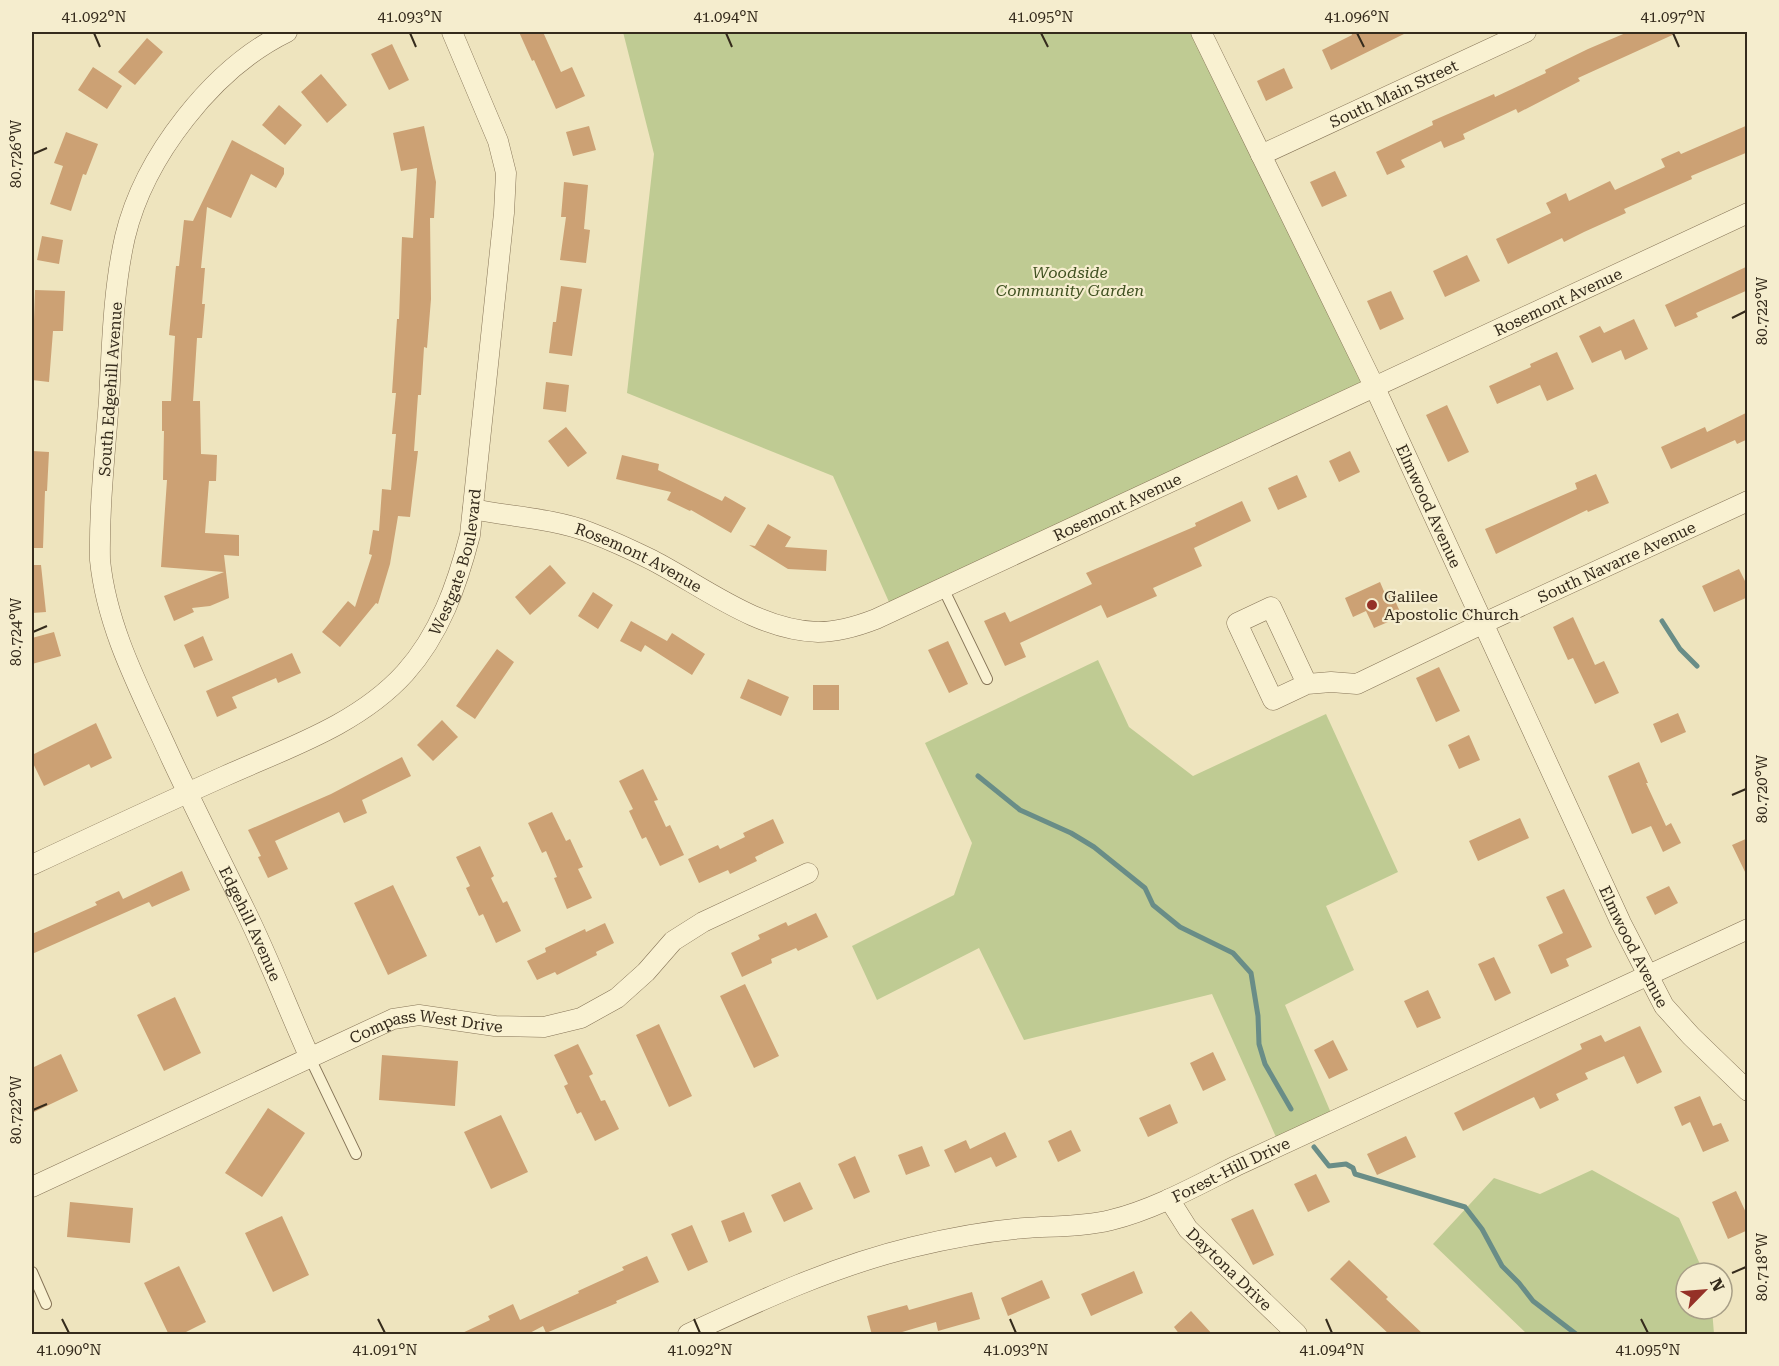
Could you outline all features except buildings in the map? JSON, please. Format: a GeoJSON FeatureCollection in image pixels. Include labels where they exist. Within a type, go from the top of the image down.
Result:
{"type":"FeatureCollection","features":[{"type":"Feature","properties":{"kind":"street","name":"South Edgehill Avenue"},"geometry":{"type":"LineString","coordinates":[[188,793],[120,642],[102,579],[100,538],[116,293],[126,235],[146,183],[167,146],[192,110],[228,72],[287,32]]}},
{"type":"Feature","properties":{"kind":"street","name":"Westgate Boulevard"},"geometry":{"type":"LineString","coordinates":[[32,865],[343,721],[384,694],[418,656],[445,610],[460,572],[470,535],[504,213],[506,173],[498,141],[452,32]]}},
{"type":"Feature","properties":{"kind":"street","name":"Elmwood Avenue"},"geometry":{"type":"LineString","coordinates":[[1201,32],[1375,388],[1616,912],[1648,976],[1664,1006],[1748,1090]]}},
{"type":"Feature","properties":{"kind":"street","name":"South Main Street"},"geometry":{"type":"LineString","coordinates":[[1261,155],[1526,32]]}},
{"type":"Feature","properties":{"kind":"street","name":"Rosemont Avenue"},"geometry":{"type":"LineString","coordinates":[[473,509],[543,520],[589,532],[651,559],[748,613],[768,621],[820,632],[857,626],[1375,388],[1748,213]]}},
{"type":"Feature","properties":{"kind":"street","name":"South Navarre Avenue"},"geometry":{"type":"LineString","coordinates":[[1307,684],[1331,682],[1357,684],[1748,501]]}},
{"type":"Feature","properties":{"kind":"street"},"geometry":{"type":"LineString","coordinates":[[1271,607],[1307,684],[1273,700],[1237,623],[1271,607]]}},
{"type":"Feature","properties":{"kind":"street","name":"Edgehill Avenue"},"geometry":{"type":"LineString","coordinates":[[188,793],[247,914],[310,1058]]}},
{"type":"Feature","properties":{"kind":"street","name":"Compass West Drive"},"geometry":{"type":"LineString","coordinates":[[32,1187],[393,1019],[419,1015],[495,1026],[544,1028],[581,1018],[617,998],[646,972],[673,941],[703,922],[808,873]]}},
{"type":"Feature","properties":{"kind":"street","name":"Forest-Hill Drive"},"geometry":{"type":"LineString","coordinates":[[688,1335],[774,1294],[829,1272],[911,1247],[990,1232],[1110,1221],[1168,1200],[1236,1166],[1748,929]]}},
{"type":"Feature","properties":{"kind":"street","name":"Daytona Drive"},"geometry":{"type":"LineString","coordinates":[[1168,1200],[1188,1229],[1297,1335]]}},
{"type":"Feature","properties":{"kind":"lane"},"geometry":{"type":"LineString","coordinates":[[943,588],[987,679]]}},
{"type":"Feature","properties":{"kind":"lane"},"geometry":{"type":"LineString","coordinates":[[310,1058],[356,1154]]}},
{"type":"Feature","properties":{"kind":"lane"},"geometry":{"type":"LineString","coordinates":[[32,1272],[46,1304]]}},
{"type":"Feature","properties":{"kind":"green space","name":"Woodside Community Garden"},"geometry":{"type":"Polygon","coordinates":[[[623,32],[1201,32],[1375,388],[893,611],[833,476],[627,393],[654,154],[623,32]]]}},
{"type":"Feature","properties":{"kind":"green space"},"geometry":{"type":"Polygon","coordinates":[[[1098,660],[1129,727],[1193,776],[1326,714],[1398,872],[1326,906],[1354,970],[1285,1005],[1334,1120],[1280,1146],[1212,994],[1024,1040],[979,948],[877,1000],[852,946],[954,895],[972,843],[925,743],[1098,660]]]}},
{"type":"Feature","properties":{"kind":"green space"},"geometry":{"type":"Polygon","coordinates":[[[1592,1170],[1679,1218],[1699,1261],[1674,1261],[1674,1321],[1713,1321],[1714,1334],[1527,1334],[1433,1244],[1494,1178],[1540,1194],[1592,1170]]]}},
{"type":"Feature","properties":{"kind":"waterway"},"geometry":{"type":"LineString","coordinates":[[1662,621],[1680,649],[1697,666]]}},
{"type":"Feature","properties":{"kind":"waterway"},"geometry":{"type":"LineString","coordinates":[[978,776],[1020,810],[1071,833],[1094,847],[1145,888],[1153,905],[1180,927],[1233,953],[1251,973],[1258,1016],[1259,1044],[1265,1064],[1291,1109]]}},
{"type":"Feature","properties":{"kind":"waterway"},"geometry":{"type":"LineString","coordinates":[[1314,1147],[1329,1166],[1346,1164],[1353,1168],[1355,1174],[1465,1207],[1482,1229],[1502,1266],[1533,1301],[1576,1334]]}},
{"type":"Feature","properties":{"kind":"place","name":"Galilee Apostolic Church"},"geometry":{"type":"Point","coordinates":[1372,605]}}]}
